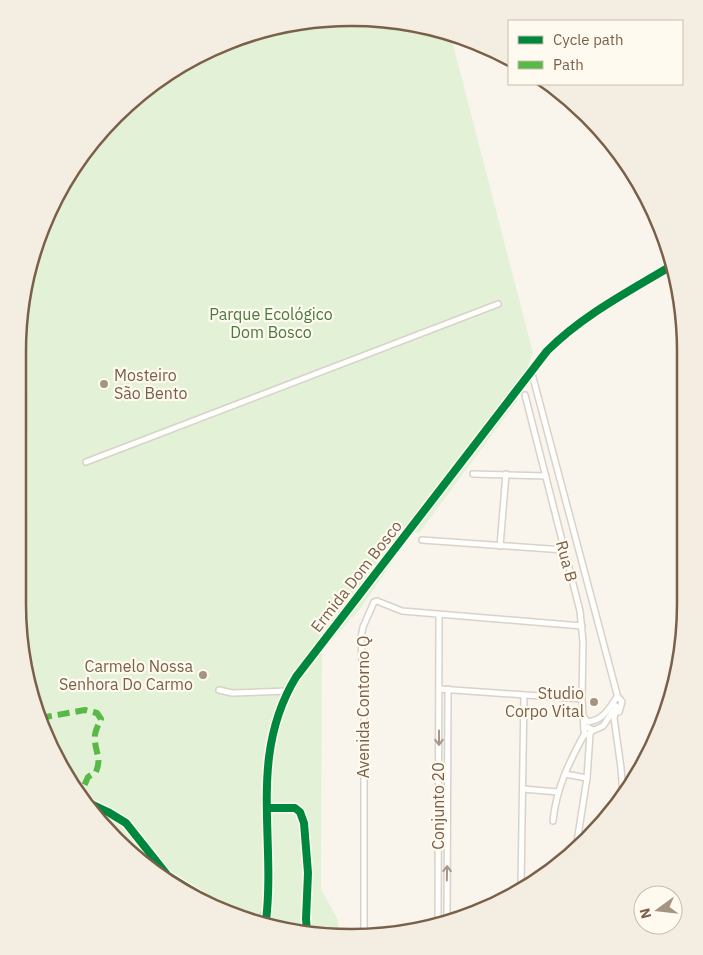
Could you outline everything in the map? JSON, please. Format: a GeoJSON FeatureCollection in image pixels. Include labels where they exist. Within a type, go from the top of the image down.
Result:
{"type":"FeatureCollection","features":[{"type":"Feature","properties":{"kind":"street","name":"Ermida Dom Bosco"},"geometry":{"type":"LineString","coordinates":[[265,917],[268,908],[266,780],[272,734],[288,691],[306,663],[531,370],[553,345],[602,307],[666,269]]}},
{"type":"Feature","properties":{"kind":"street"},"geometry":{"type":"LineString","coordinates":[[86,462],[498,304]]}},
{"type":"Feature","properties":{"kind":"street"},"geometry":{"type":"LineString","coordinates":[[531,370],[618,698],[622,700],[604,715],[591,722],[558,792],[553,821]]}},
{"type":"Feature","properties":{"kind":"street","name":"Rua B"},"geometry":{"type":"LineString","coordinates":[[525,394],[578,601],[582,626],[583,716],[588,731]]}},
{"type":"Feature","properties":{"kind":"street"},"geometry":{"type":"LineString","coordinates":[[473,474],[546,476]]}},
{"type":"Feature","properties":{"kind":"street"},"geometry":{"type":"LineString","coordinates":[[500,546],[506,474]]}},
{"type":"Feature","properties":{"kind":"street"},"geometry":{"type":"LineString","coordinates":[[422,540],[564,550]]}},
{"type":"Feature","properties":{"kind":"street","name":"Avenida Contorno Q"},"geometry":{"type":"LineString","coordinates":[[364,928],[364,704],[361,633],[375,601],[402,612],[582,626]]}},
{"type":"Feature","properties":{"kind":"street","name":"Conjunto 20"},"geometry":{"type":"LineString","coordinates":[[438,917],[439,616]]}},
{"type":"Feature","properties":{"kind":"street"},"geometry":{"type":"LineString","coordinates":[[439,689],[582,698]]}},
{"type":"Feature","properties":{"kind":"street","name":"Conjunto 20"},"geometry":{"type":"LineString","coordinates":[[447,913],[448,689]]}},
{"type":"Feature","properties":{"kind":"street"},"geometry":{"type":"LineString","coordinates":[[219,690],[232,693],[288,691]]}},
{"type":"Feature","properties":{"kind":"street"},"geometry":{"type":"LineString","coordinates":[[521,881],[524,695]]}},
{"type":"Feature","properties":{"kind":"street"},"geometry":{"type":"LineString","coordinates":[[616,706],[622,784]]}},
{"type":"Feature","properties":{"kind":"street"},"geometry":{"type":"LineString","coordinates":[[588,731],[603,726],[616,706]]}},
{"type":"Feature","properties":{"kind":"street"},"geometry":{"type":"LineString","coordinates":[[583,716],[591,722]]}},
{"type":"Feature","properties":{"kind":"street"},"geometry":{"type":"LineString","coordinates":[[578,836],[587,778],[588,731],[591,722]]}},
{"type":"Feature","properties":{"kind":"street"},"geometry":{"type":"LineString","coordinates":[[565,774],[587,778]]}},
{"type":"Feature","properties":{"kind":"street"},"geometry":{"type":"LineString","coordinates":[[523,789],[558,792]]}},
{"type":"Feature","properties":{"kind":"street"},"geometry":{"type":"LineString","coordinates":[[439,884],[442,896],[447,893]]}},
{"type":"Feature","properties":{"kind":"street"},"geometry":{"type":"LineString","coordinates":[[438,905],[441,902],[445,902],[447,913]]}},
{"type":"Feature","properties":{"kind":"green space","name":"Parque Ecológico Dom Bosco"},"geometry":{"type":"Polygon","coordinates":[[[352,26],[415,32],[453,43],[533,353],[519,389],[517,401],[419,533],[413,532],[360,609],[322,651],[321,889],[338,920],[339,928],[288,923],[227,904],[189,885],[154,862],[107,818],[93,801],[70,766],[51,728],[37,688],[29,646],[26,604],[26,352],[32,288],[51,227],[70,189],[93,154],[137,107],[171,81],[227,51],[288,32],[352,26]]]}},
{"type":"Feature","properties":{"kind":"marked path"},"geometry":{"type":"LineString","coordinates":[[47,717],[85,710],[97,713],[101,719],[96,729],[95,737],[98,767],[96,772],[88,777],[83,787]]}},
{"type":"Feature","properties":{"kind":"cycle path"},"geometry":{"type":"LineString","coordinates":[[266,918],[268,767],[272,736],[281,707],[296,677],[547,351],[591,315],[666,269]]}},
{"type":"Feature","properties":{"kind":"cycle path"},"geometry":{"type":"LineString","coordinates":[[98,807],[126,823],[161,867]]}},
{"type":"Feature","properties":{"kind":"cycle path"},"geometry":{"type":"LineString","coordinates":[[267,808],[295,808],[300,812],[304,823],[308,873],[307,926]]}},
{"type":"Feature","properties":{"kind":"place","name":"Mosteiro São Bento"},"geometry":{"type":"Point","coordinates":[104,384]}},
{"type":"Feature","properties":{"kind":"place","name":"Carmelo Nossa Senhora Do Carmo"},"geometry":{"type":"Point","coordinates":[203,675]}},
{"type":"Feature","properties":{"kind":"place","name":"Studio Corpo Vital"},"geometry":{"type":"Point","coordinates":[594,702]}}]}
